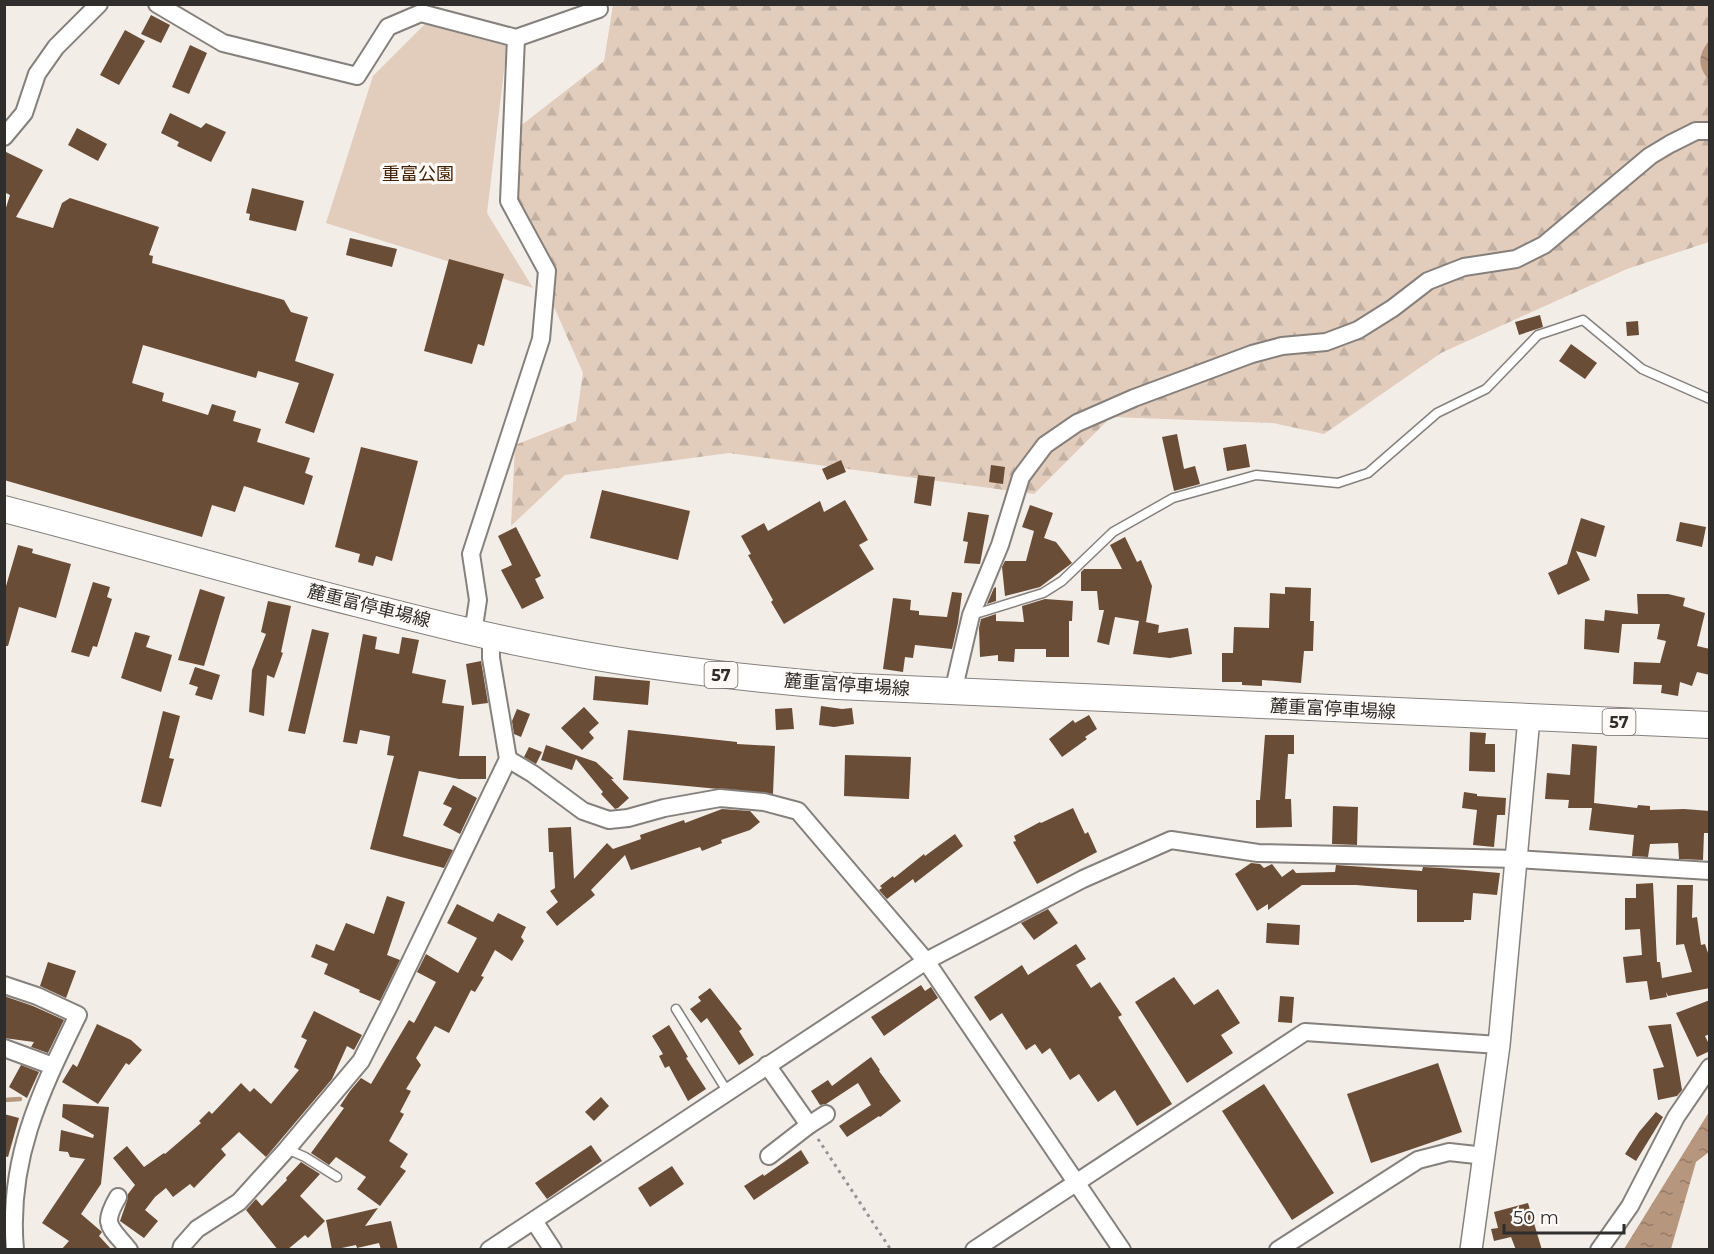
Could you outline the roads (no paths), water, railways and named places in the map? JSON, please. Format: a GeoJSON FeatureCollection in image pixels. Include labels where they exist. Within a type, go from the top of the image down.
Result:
{"type":"FeatureCollection","features":[{"type":"Feature","properties":{"kind":"main road","name":"麓重富停車場線"},"geometry":{"type":"LineString","coordinates":[[4,509],[313,592],[482,634],[644,665],[763,680],[953,692],[1710,725]]}},
{"type":"Feature","properties":{"kind":"street"},"geometry":{"type":"LineString","coordinates":[[4,137],[24,113],[37,74],[56,47],[99,4]]}},
{"type":"Feature","properties":{"kind":"street"},"geometry":{"type":"LineString","coordinates":[[158,4],[223,43],[357,76],[388,27],[421,13],[516,38],[598,9]]}},
{"type":"Feature","properties":{"kind":"street"},"geometry":{"type":"LineString","coordinates":[[182,1250],[182,1246],[197,1230],[239,1202],[361,1061],[508,759],[491,658],[482,634],[471,554],[542,339],[547,271],[509,201],[516,38]]}},
{"type":"Feature","properties":{"kind":"street"},"geometry":{"type":"LineString","coordinates":[[953,692],[971,615],[1000,545],[1021,477],[1045,445],[1077,423],[1134,398],[1252,354],[1282,346],[1326,342],[1358,330],[1393,308],[1428,281],[1464,267],[1516,259],[1544,245],[1650,156],[1696,131],[1710,131]]}},
{"type":"Feature","properties":{"kind":"street"},"geometry":{"type":"LineString","coordinates":[[1471,1250],[1499,1045],[1529,718]]}},
{"type":"Feature","properties":{"kind":"street"},"geometry":{"type":"LineString","coordinates":[[508,759],[533,774],[583,811],[609,820],[720,798],[764,802],[798,811],[926,961],[1122,1250]]}},
{"type":"Feature","properties":{"kind":"street"},"geometry":{"type":"LineString","coordinates":[[489,1250],[926,961],[1083,879],[1171,840],[1258,853],[1517,859],[1710,871]]}},
{"type":"Feature","properties":{"kind":"street"},"geometry":{"type":"LineString","coordinates":[[4,985],[37,996],[78,1015],[34,1112],[17,1170],[12,1220],[15,1250]]}},
{"type":"Feature","properties":{"kind":"street"},"geometry":{"type":"LineString","coordinates":[[974,1250],[1305,1032],[1499,1045]]}},
{"type":"Feature","properties":{"kind":"street"},"geometry":{"type":"LineString","coordinates":[[4,1048],[54,1066]]}},
{"type":"Feature","properties":{"kind":"street"},"geometry":{"type":"LineString","coordinates":[[767,1065],[809,1125]]}},
{"type":"Feature","properties":{"kind":"street"},"geometry":{"type":"LineString","coordinates":[[1599,1250],[1630,1206],[1676,1117],[1710,1067]]}},
{"type":"Feature","properties":{"kind":"street"},"geometry":{"type":"LineString","coordinates":[[769,1156],[826,1114]]}},
{"type":"Feature","properties":{"kind":"street"},"geometry":{"type":"LineString","coordinates":[[1278,1250],[1418,1160],[1449,1152],[1485,1156]]}},
{"type":"Feature","properties":{"kind":"street"},"geometry":{"type":"LineString","coordinates":[[118,1197],[108,1214],[109,1226],[129,1250]]}},
{"type":"Feature","properties":{"kind":"street"},"geometry":{"type":"LineString","coordinates":[[534,1221],[553,1250]]}},
{"type":"Feature","properties":{"kind":"lane"},"geometry":{"type":"LineString","coordinates":[[971,615],[1043,593],[1062,581],[1113,532],[1173,498],[1256,475],[1338,483],[1368,473],[1437,413],[1486,389],[1538,335],[1583,320],[1642,369],[1710,399]]}},
{"type":"Feature","properties":{"kind":"lane"},"geometry":{"type":"LineString","coordinates":[[676,1009],[727,1091]]}},
{"type":"Feature","properties":{"kind":"lane"},"geometry":{"type":"LineString","coordinates":[[287,1149],[305,1157],[337,1177]]}},
{"type":"Feature","properties":{"kind":"water"},"geometry":{"type":"Polygon","coordinates":[[[1709,41],[1709,80],[1702,70],[1700,60],[1709,41]]]}},
{"type":"Feature","properties":{"kind":"water"},"geometry":{"type":"Polygon","coordinates":[[[1709,1112],[1709,1152],[1696,1162],[1671,1249],[1624,1249],[1709,1112]]]}},
{"type":"Feature","properties":{"kind":"waterway"},"geometry":{"type":"LineString","coordinates":[[4,1100],[20,1099]]}},
{"type":"Feature","properties":{"kind":"park label","name":"重富公園"},"geometry":{"type":"Point","coordinates":[418,174]}}]}
